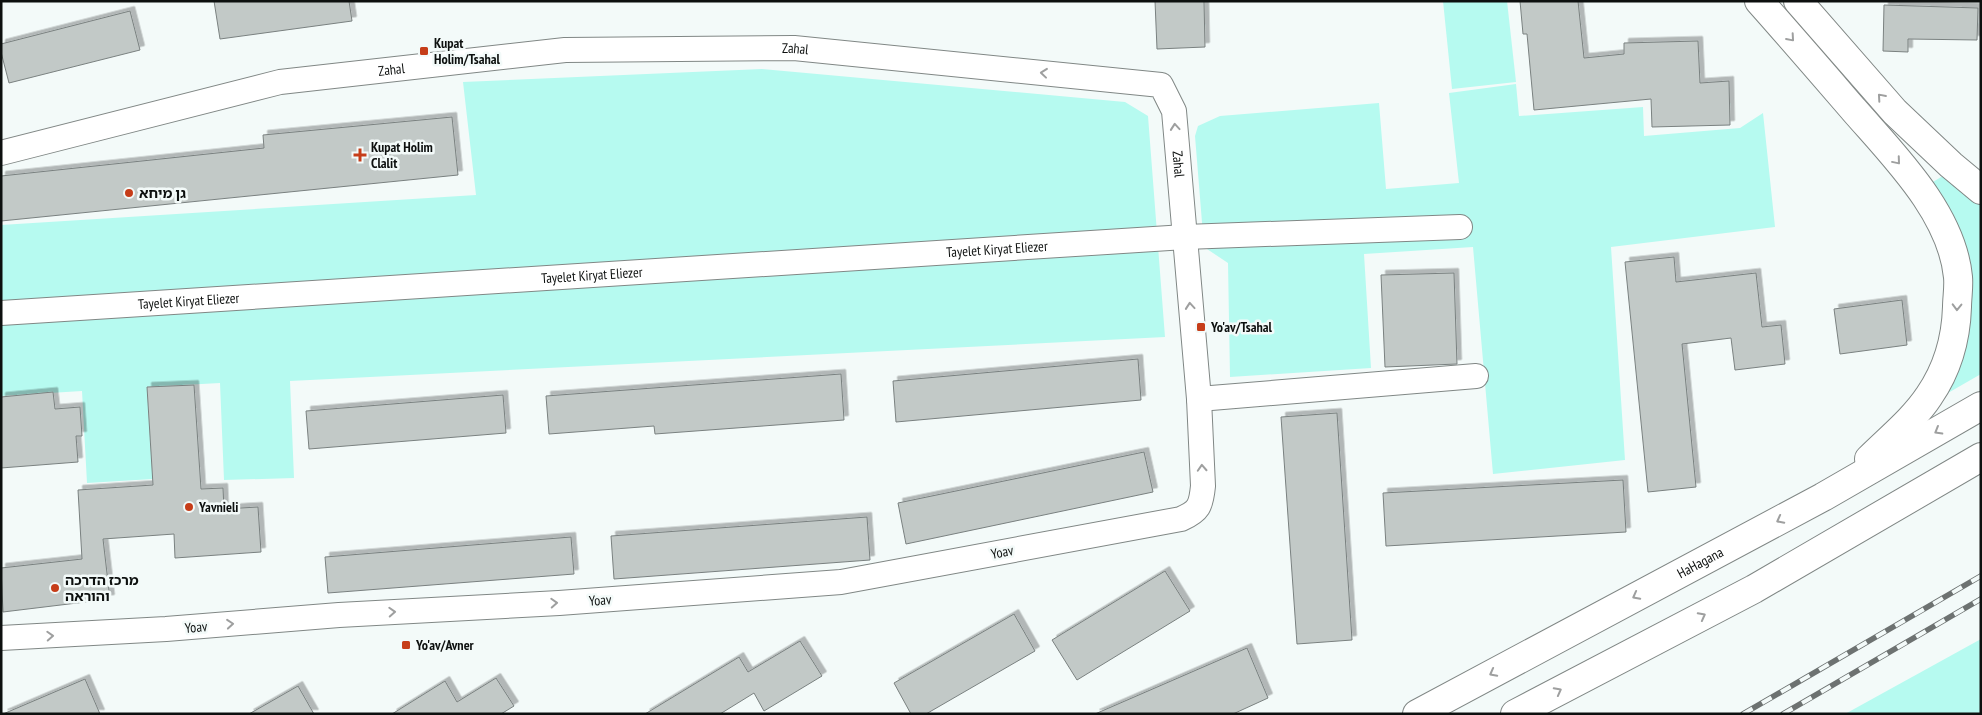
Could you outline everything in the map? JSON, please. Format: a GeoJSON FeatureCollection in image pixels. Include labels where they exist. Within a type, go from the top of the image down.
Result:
{"type":"FeatureCollection","features":[{"type":"Feature","properties":{"kind":"highway"},"geometry":{"type":"LineString","coordinates":[[1759,1],[1920,189],[1937,216],[1951,247],[1958,277],[1957,321],[1952,348],[1929,398],[1884,444],[1823,497]]}},
{"type":"Feature","properties":{"kind":"highway"},"geometry":{"type":"LineString","coordinates":[[1798,1],[1895,112],[1951,165],[1981,190]]}},
{"type":"Feature","properties":{"kind":"highway","name":"HaHagana"},"geometry":{"type":"LineString","coordinates":[[1417,714],[1823,497],[1981,406]]}},
{"type":"Feature","properties":{"kind":"highway"},"geometry":{"type":"LineString","coordinates":[[1754,589],[1981,457]]}},
{"type":"Feature","properties":{"kind":"highway"},"geometry":{"type":"LineString","coordinates":[[1515,714],[1754,589],[1981,474]]}},
{"type":"Feature","properties":{"kind":"street","name":"Zahal"},"geometry":{"type":"LineString","coordinates":[[1,153],[280,82],[565,50],[794,48],[1161,85],[1174,111],[1198,399],[1203,486],[1202,500],[1198,509],[1192,514]]}},
{"type":"Feature","properties":{"kind":"street","name":"Tayelet Kiryat Eliezer"},"geometry":{"type":"LineString","coordinates":[[1,313],[1184,237],[1460,227]]}},
{"type":"Feature","properties":{"kind":"street"},"geometry":{"type":"LineString","coordinates":[[1198,399],[1476,376]]}},
{"type":"Feature","properties":{"kind":"street","name":"Yoav"},"geometry":{"type":"LineString","coordinates":[[1,638],[166,629],[339,615],[559,603],[841,582],[1181,519],[1192,514]]}},
{"type":"Feature","properties":{"kind":"green space"},"geometry":{"type":"Polygon","coordinates":[[[1443,1],[1507,1],[1516,82],[1452,89],[1443,1]]]}},
{"type":"Feature","properties":{"kind":"green space"},"geometry":{"type":"Polygon","coordinates":[[[762,69],[1125,102],[1148,116],[1165,337],[290,381],[294,478],[224,480],[220,383],[147,387],[153,479],[87,483],[82,391],[1,396],[1,225],[476,195],[463,82],[762,69]]]}},
{"type":"Feature","properties":{"kind":"green space"},"geometry":{"type":"Polygon","coordinates":[[[1516,84],[1519,116],[1643,107],[1644,136],[1740,128],[1763,113],[1775,227],[1611,247],[1625,460],[1493,474],[1473,247],[1364,254],[1371,368],[1230,377],[1228,263],[1204,247],[1195,136],[1198,126],[1220,116],[1379,103],[1386,189],[1459,183],[1449,93],[1516,84]]]}},
{"type":"Feature","properties":{"kind":"green space"},"geometry":{"type":"Polygon","coordinates":[[[1946,174],[1981,203],[1981,374],[1934,401],[1968,322],[1928,185],[1946,174]]]}},
{"type":"Feature","properties":{"kind":"green space"},"geometry":{"type":"Polygon","coordinates":[[[1981,639],[1981,714],[1845,714],[1981,639]]]}},
{"type":"Feature","properties":{"kind":"building"},"geometry":{"type":"Polygon","coordinates":[[[214,1],[349,1],[352,21],[220,39],[214,1]]]}},
{"type":"Feature","properties":{"kind":"building"},"geometry":{"type":"Polygon","coordinates":[[[1155,1],[1204,1],[1205,47],[1157,49],[1155,1]]]}},
{"type":"Feature","properties":{"kind":"building"},"geometry":{"type":"Polygon","coordinates":[[[1520,1],[1578,1],[1584,58],[1624,54],[1624,43],[1698,41],[1700,83],[1729,81],[1730,125],[1652,127],[1651,99],[1534,110],[1527,34],[1523,34],[1520,1]]]}},
{"type":"Feature","properties":{"kind":"building"},"geometry":{"type":"Polygon","coordinates":[[[1884,5],[1978,8],[1977,40],[1908,39],[1908,52],[1883,51],[1884,5]]]}},
{"type":"Feature","properties":{"kind":"building"},"geometry":{"type":"Polygon","coordinates":[[[130,11],[140,50],[9,83],[1,52],[1,44],[130,11]]]}},
{"type":"Feature","properties":{"kind":"building"},"geometry":{"type":"Polygon","coordinates":[[[452,117],[458,175],[1,221],[1,176],[264,148],[263,135],[452,117]]]}},
{"type":"Feature","properties":{"kind":"building"},"geometry":{"type":"Polygon","coordinates":[[[1674,257],[1676,282],[1756,273],[1762,327],[1781,325],[1785,364],[1735,370],[1731,338],[1682,344],[1696,487],[1648,492],[1625,262],[1674,257]]]}},
{"type":"Feature","properties":{"kind":"building"},"geometry":{"type":"Polygon","coordinates":[[[1454,273],[1457,364],[1385,367],[1381,275],[1454,273]]]}},
{"type":"Feature","properties":{"kind":"building"},"geometry":{"type":"Polygon","coordinates":[[[1902,300],[1907,345],[1840,354],[1834,309],[1902,300]]]}},
{"type":"Feature","properties":{"kind":"building"},"geometry":{"type":"Polygon","coordinates":[[[1138,359],[1141,400],[896,422],[893,381],[1138,359]]]}},
{"type":"Feature","properties":{"kind":"building"},"geometry":{"type":"Polygon","coordinates":[[[841,374],[844,420],[655,434],[654,426],[549,434],[546,396],[841,374]]]}},
{"type":"Feature","properties":{"kind":"building"},"geometry":{"type":"Polygon","coordinates":[[[194,385],[201,489],[223,488],[224,509],[258,507],[261,552],[175,558],[174,534],[103,539],[110,599],[3,612],[1,568],[82,559],[78,490],[153,485],[147,387],[194,385]]]}},
{"type":"Feature","properties":{"kind":"building"},"geometry":{"type":"Polygon","coordinates":[[[53,392],[55,409],[80,407],[82,436],[76,436],[78,462],[1,468],[1,397],[53,392]]]}},
{"type":"Feature","properties":{"kind":"building"},"geometry":{"type":"Polygon","coordinates":[[[503,395],[506,433],[309,449],[306,411],[503,395]]]}},
{"type":"Feature","properties":{"kind":"building"},"geometry":{"type":"Polygon","coordinates":[[[1337,413],[1352,640],[1297,644],[1281,417],[1337,413]]]}},
{"type":"Feature","properties":{"kind":"building"},"geometry":{"type":"Polygon","coordinates":[[[1144,452],[1153,492],[906,544],[898,503],[1144,452]]]}},
{"type":"Feature","properties":{"kind":"building"},"geometry":{"type":"Polygon","coordinates":[[[1623,480],[1626,532],[1386,546],[1383,493],[1623,480]]]}},
{"type":"Feature","properties":{"kind":"building"},"geometry":{"type":"Polygon","coordinates":[[[867,517],[870,560],[614,579],[611,536],[867,517]]]}},
{"type":"Feature","properties":{"kind":"building"},"geometry":{"type":"Polygon","coordinates":[[[571,537],[574,574],[328,593],[325,557],[571,537]]]}},
{"type":"Feature","properties":{"kind":"building"},"geometry":{"type":"Polygon","coordinates":[[[1165,571],[1190,611],[1077,680],[1052,640],[1165,571]]]}},
{"type":"Feature","properties":{"kind":"building"},"geometry":{"type":"Polygon","coordinates":[[[1014,614],[1035,651],[926,714],[911,714],[894,683],[1014,614]]]}},
{"type":"Feature","properties":{"kind":"building"},"geometry":{"type":"Polygon","coordinates":[[[800,641],[822,676],[764,711],[754,693],[720,714],[645,714],[739,657],[748,672],[800,641]]]}},
{"type":"Feature","properties":{"kind":"building"},"geometry":{"type":"Polygon","coordinates":[[[1247,648],[1268,698],[1233,714],[1095,714],[1247,648]]]}},
{"type":"Feature","properties":{"kind":"building"},"geometry":{"type":"Polygon","coordinates":[[[496,678],[514,706],[501,714],[392,714],[445,681],[457,702],[496,678]]]}},
{"type":"Feature","properties":{"kind":"building"},"geometry":{"type":"Polygon","coordinates":[[[85,679],[100,714],[3,714],[85,679]]]}},
{"type":"Feature","properties":{"kind":"building"},"geometry":{"type":"Polygon","coordinates":[[[298,686],[314,714],[249,714],[298,686]]]}},
{"type":"Feature","properties":{"kind":"railway"},"geometry":{"type":"LineString","coordinates":[[1743,714],[1981,576]]}},
{"type":"Feature","properties":{"kind":"railway"},"geometry":{"type":"LineString","coordinates":[[1783,714],[1981,599]]}},
{"type":"Feature","properties":{"kind":"place","name":"Kupat Holim/Tsahal"},"geometry":{"type":"Point","coordinates":[424,51]}},
{"type":"Feature","properties":{"kind":"place","name":"Kupat Holim Clalit"},"geometry":{"type":"Point","coordinates":[360,155]}},
{"type":"Feature","properties":{"kind":"place","name":"גן מיחא"},"geometry":{"type":"Point","coordinates":[129,193]}},
{"type":"Feature","properties":{"kind":"place","name":"Yo'av/Tsahal"},"geometry":{"type":"Point","coordinates":[1201,327]}},
{"type":"Feature","properties":{"kind":"place","name":"Yavnieli"},"geometry":{"type":"Point","coordinates":[189,507]}},
{"type":"Feature","properties":{"kind":"place","name":"מרכז הדרכה והוראה"},"geometry":{"type":"Point","coordinates":[55,588]}},
{"type":"Feature","properties":{"kind":"place","name":"Yo'av/Avner"},"geometry":{"type":"Point","coordinates":[406,645]}}]}
